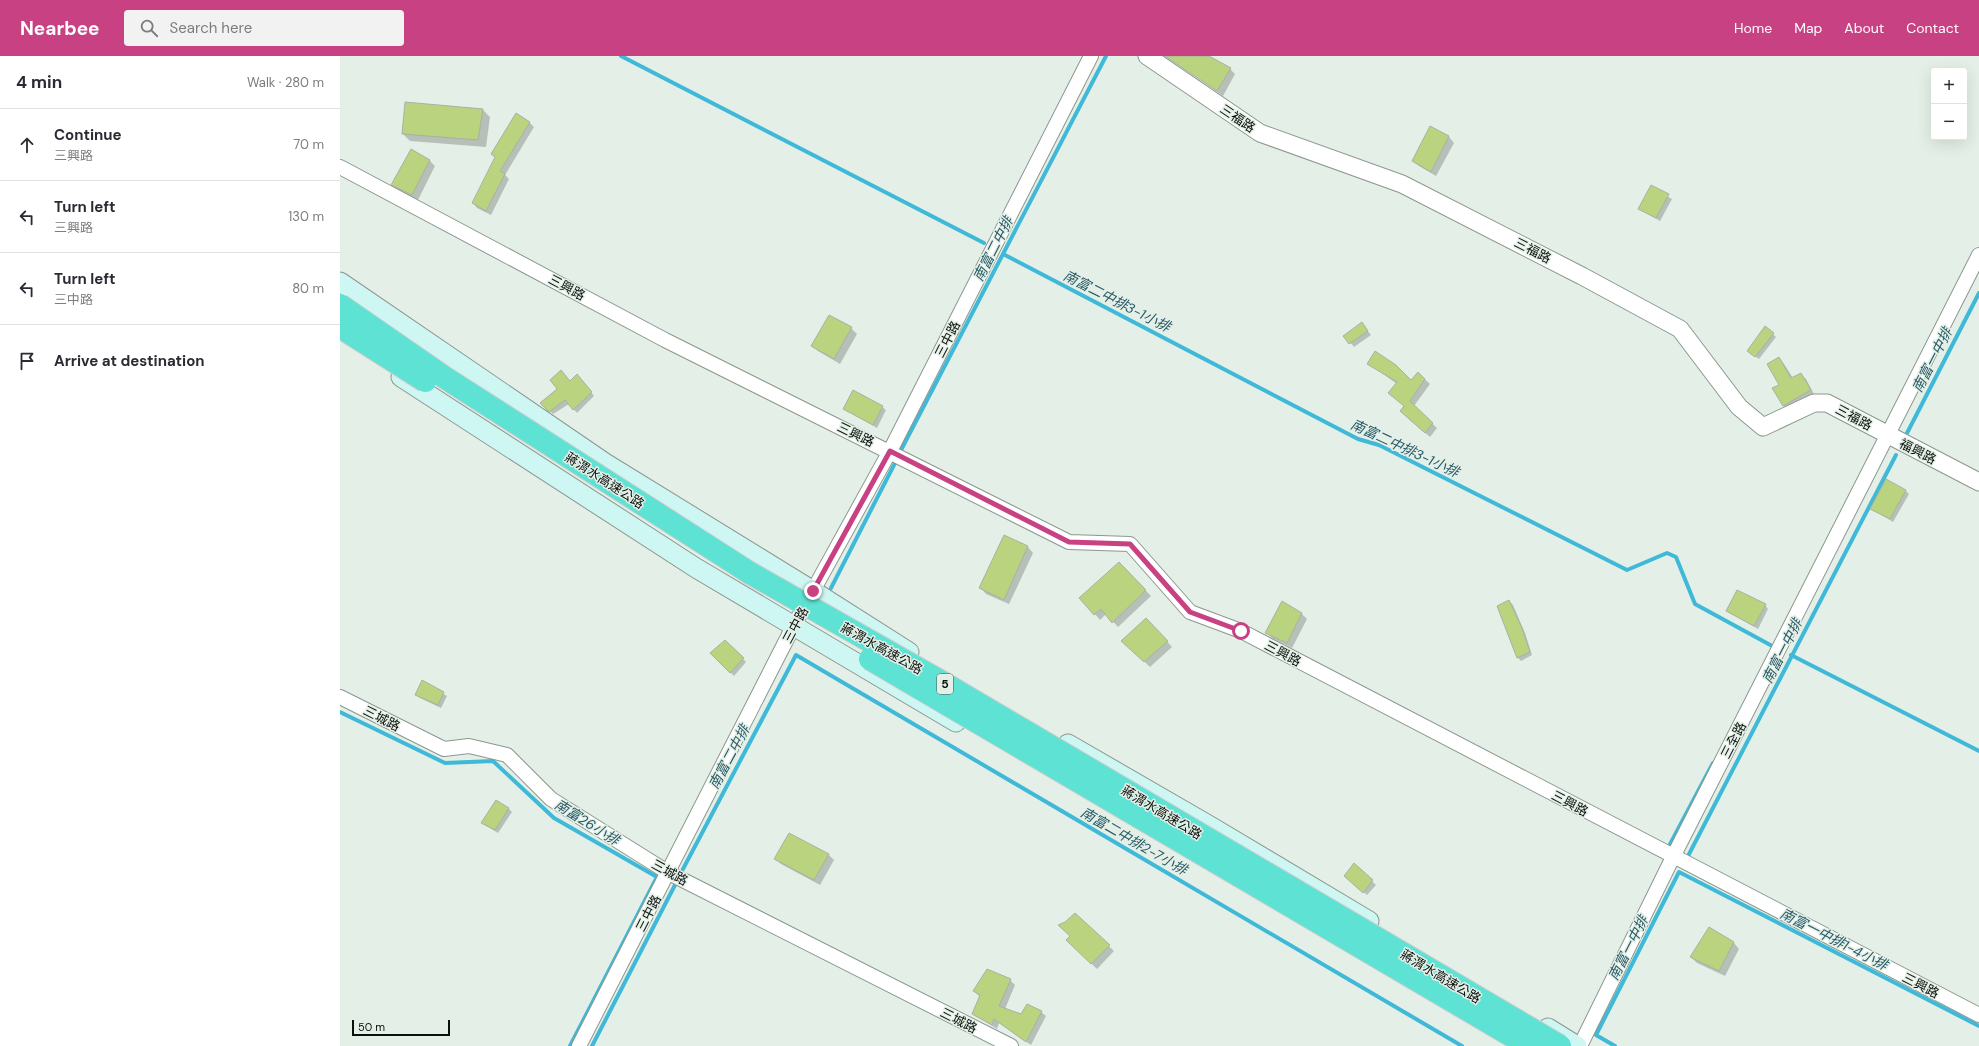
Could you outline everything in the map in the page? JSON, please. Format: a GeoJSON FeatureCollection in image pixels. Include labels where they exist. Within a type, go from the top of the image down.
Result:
{"type":"FeatureCollection","features":[{"type":"Feature","properties":{"kind":"highway","name":"蔣渭水高速公路"},"geometry":{"type":"LineString","coordinates":[[340,305],[447,379],[750,573],[947,685],[1560,1046]]}},
{"type":"Feature","properties":{"kind":"highway","name":"蔣渭水高速公路"},"geometry":{"type":"LineString","coordinates":[[340,327],[763,596],[1529,1046]]}},
{"type":"Feature","properties":{"kind":"main road"},"geometry":{"type":"LineString","coordinates":[[340,282],[605,463],[813,591],[908,652],[1210,826],[1579,1046]]}},
{"type":"Feature","properties":{"kind":"main road"},"geometry":{"type":"LineString","coordinates":[[340,337],[689,564],[793,627],[1302,922],[1508,1046]]}},
{"type":"Feature","properties":{"kind":"street","name":"三中路"},"geometry":{"type":"LineString","coordinates":[[579,1046],[669,873],[793,627],[890,451],[1091,56]]}},
{"type":"Feature","properties":{"kind":"street","name":"三福路"},"geometry":{"type":"LineString","coordinates":[[1147,56],[1260,133],[1402,184],[1582,276],[1680,329],[1739,407],[1763,427],[1814,403],[1827,403],[1888,435]]}},
{"type":"Feature","properties":{"kind":"street","name":"三興路"},"geometry":{"type":"LineString","coordinates":[[340,167],[665,340],[890,451],[1069,542],[1130,544],[1190,612],[1241,631],[1979,1015]]}},
{"type":"Feature","properties":{"kind":"street","name":"福興路"},"geometry":{"type":"LineString","coordinates":[[1979,255],[1888,435],[1979,482]]}},
{"type":"Feature","properties":{"kind":"street","name":"三全路"},"geometry":{"type":"LineString","coordinates":[[1579,1046],[1673,857],[1888,435]]}},
{"type":"Feature","properties":{"kind":"street","name":"三城路"},"geometry":{"type":"LineString","coordinates":[[340,697],[444,749],[469,746],[507,755],[551,799],[669,873],[1011,1046]]}},
{"type":"Feature","properties":{"kind":"building"},"geometry":{"type":"Polygon","coordinates":[[[1165,56],[1209,56],[1231,68],[1217,91],[1165,56]]]}},
{"type":"Feature","properties":{"kind":"building"},"geometry":{"type":"Polygon","coordinates":[[[405,102],[483,109],[478,140],[402,134],[405,102]]]}},
{"type":"Feature","properties":{"kind":"building"},"geometry":{"type":"Polygon","coordinates":[[[516,113],[530,122],[500,171],[505,174],[486,211],[472,203],[495,157],[491,154],[516,113]]]}},
{"type":"Feature","properties":{"kind":"building"},"geometry":{"type":"Polygon","coordinates":[[[1430,126],[1449,136],[1431,172],[1412,161],[1430,126]]]}},
{"type":"Feature","properties":{"kind":"building"},"geometry":{"type":"Polygon","coordinates":[[[411,149],[430,160],[412,195],[391,185],[411,149]]]}},
{"type":"Feature","properties":{"kind":"building"},"geometry":{"type":"Polygon","coordinates":[[[1651,185],[1669,194],[1656,218],[1638,209],[1651,185]]]}},
{"type":"Feature","properties":{"kind":"building"},"geometry":{"type":"Polygon","coordinates":[[[829,315],[852,327],[834,359],[811,346],[829,315]]]}},
{"type":"Feature","properties":{"kind":"building"},"geometry":{"type":"Polygon","coordinates":[[[1362,322],[1368,331],[1349,344],[1343,336],[1362,322]]]}},
{"type":"Feature","properties":{"kind":"building"},"geometry":{"type":"Polygon","coordinates":[[[1765,326],[1774,333],[1755,357],[1747,351],[1765,326]]]}},
{"type":"Feature","properties":{"kind":"building"},"geometry":{"type":"Polygon","coordinates":[[[1375,351],[1396,365],[1411,380],[1418,372],[1425,379],[1410,401],[1433,423],[1425,433],[1400,411],[1404,406],[1388,393],[1397,382],[1367,364],[1375,351]]]}},
{"type":"Feature","properties":{"kind":"building"},"geometry":{"type":"Polygon","coordinates":[[[1779,357],[1791,378],[1801,373],[1811,390],[1783,406],[1772,388],[1779,385],[1767,364],[1779,357]]]}},
{"type":"Feature","properties":{"kind":"building"},"geometry":{"type":"Polygon","coordinates":[[[561,370],[570,381],[577,374],[592,392],[573,410],[565,400],[549,412],[540,403],[557,389],[550,380],[561,370]]]}},
{"type":"Feature","properties":{"kind":"building"},"geometry":{"type":"Polygon","coordinates":[[[853,390],[883,406],[873,425],[843,409],[853,390]]]}},
{"type":"Feature","properties":{"kind":"building"},"geometry":{"type":"Polygon","coordinates":[[[1886,479],[1906,490],[1890,519],[1870,509],[1886,479]]]}},
{"type":"Feature","properties":{"kind":"building"},"geometry":{"type":"Polygon","coordinates":[[[1004,535],[1028,546],[1004,600],[979,588],[1004,535]]]}},
{"type":"Feature","properties":{"kind":"building"},"geometry":{"type":"Polygon","coordinates":[[[1119,562],[1146,590],[1112,623],[1101,609],[1094,615],[1079,598],[1119,562]]]}},
{"type":"Feature","properties":{"kind":"building"},"geometry":{"type":"Polygon","coordinates":[[[1737,590],[1766,604],[1754,626],[1726,611],[1737,590]]]}},
{"type":"Feature","properties":{"kind":"building"},"geometry":{"type":"Polygon","coordinates":[[[1509,600],[1522,628],[1530,652],[1517,658],[1497,606],[1509,600]]]}},
{"type":"Feature","properties":{"kind":"building"},"geometry":{"type":"Polygon","coordinates":[[[1282,601],[1302,613],[1287,643],[1265,633],[1282,601]]]}},
{"type":"Feature","properties":{"kind":"building"},"geometry":{"type":"Polygon","coordinates":[[[1146,618],[1168,641],[1144,662],[1121,641],[1146,618]]]}},
{"type":"Feature","properties":{"kind":"building"},"geometry":{"type":"Polygon","coordinates":[[[725,640],[744,658],[730,673],[710,653],[725,640]]]}},
{"type":"Feature","properties":{"kind":"building"},"geometry":{"type":"Polygon","coordinates":[[[422,680],[444,692],[438,705],[415,695],[422,680]]]}},
{"type":"Feature","properties":{"kind":"building"},"geometry":{"type":"Polygon","coordinates":[[[496,800],[509,808],[495,830],[481,823],[496,800]]]}},
{"type":"Feature","properties":{"kind":"building"},"geometry":{"type":"Polygon","coordinates":[[[789,833],[829,854],[814,880],[774,859],[789,833]]]}},
{"type":"Feature","properties":{"kind":"building"},"geometry":{"type":"Polygon","coordinates":[[[1354,863],[1373,880],[1363,893],[1344,876],[1354,863]]]}},
{"type":"Feature","properties":{"kind":"building"},"geometry":{"type":"Polygon","coordinates":[[[1075,913],[1110,945],[1091,964],[1066,940],[1070,936],[1058,925],[1065,922],[1075,913]]]}},
{"type":"Feature","properties":{"kind":"building"},"geometry":{"type":"Polygon","coordinates":[[[1709,927],[1734,942],[1719,971],[1690,957],[1709,927]]]}},
{"type":"Feature","properties":{"kind":"building"},"geometry":{"type":"Polygon","coordinates":[[[987,969],[1011,979],[999,1006],[1021,1014],[1027,1004],[1042,1011],[1026,1042],[994,1019],[992,1025],[972,1014],[980,995],[973,991],[987,969]]]}},
{"type":"Feature","properties":{"kind":"waterway"},"geometry":{"type":"LineString","coordinates":[[621,56],[984,243]]}},
{"type":"Feature","properties":{"kind":"waterway","name":"南富二中排"},"geometry":{"type":"LineString","coordinates":[[900,452],[1106,56]]}},
{"type":"Feature","properties":{"kind":"waterway","name":"南富二中排3-1小排"},"geometry":{"type":"LineString","coordinates":[[1003,254],[1358,439],[1379,445],[1627,570],[1667,553],[1676,557],[1695,604],[1774,647]]}},
{"type":"Feature","properties":{"kind":"waterway","name":"南富一中排"},"geometry":{"type":"LineString","coordinates":[[1905,437],[1979,293]]}},
{"type":"Feature","properties":{"kind":"waterway","name":"南富一中排"},"geometry":{"type":"LineString","coordinates":[[1689,859],[1687,858],[1896,455]]}},
{"type":"Feature","properties":{"kind":"waterway","name":"南富二中排"},"geometry":{"type":"LineString","coordinates":[[831,588],[895,463]]}},
{"type":"Feature","properties":{"kind":"waterway","name":"南富二中排2-7小排"},"geometry":{"type":"LineString","coordinates":[[683,869],[796,655],[1462,1046]]}},
{"type":"Feature","properties":{"kind":"waterway"},"geometry":{"type":"LineString","coordinates":[[1791,655],[1979,751]]}},
{"type":"Feature","properties":{"kind":"waterway","name":"南富26小排"},"geometry":{"type":"LineString","coordinates":[[340,712],[445,763],[493,761],[554,818],[657,877],[570,1046]]}},
{"type":"Feature","properties":{"kind":"waterway","name":"南富一中排1-4小排"},"geometry":{"type":"LineString","coordinates":[[1668,848],[1713,763]]}},
{"type":"Feature","properties":{"kind":"waterway","name":"南富一中排1-4小排"},"geometry":{"type":"LineString","coordinates":[[1615,1046],[1596,1035],[1679,872],[1979,1026]]}},
{"type":"Feature","properties":{"kind":"waterway","name":"南富二中排"},"geometry":{"type":"LineString","coordinates":[[592,1046],[675,885]]}},
{"type":"Feature","properties":{"kind":"route"},"geometry":{"type":"LineString","coordinates":[[813,591],[890,451],[1069,542],[1130,544],[1190,612],[1241,631]]}}]}
